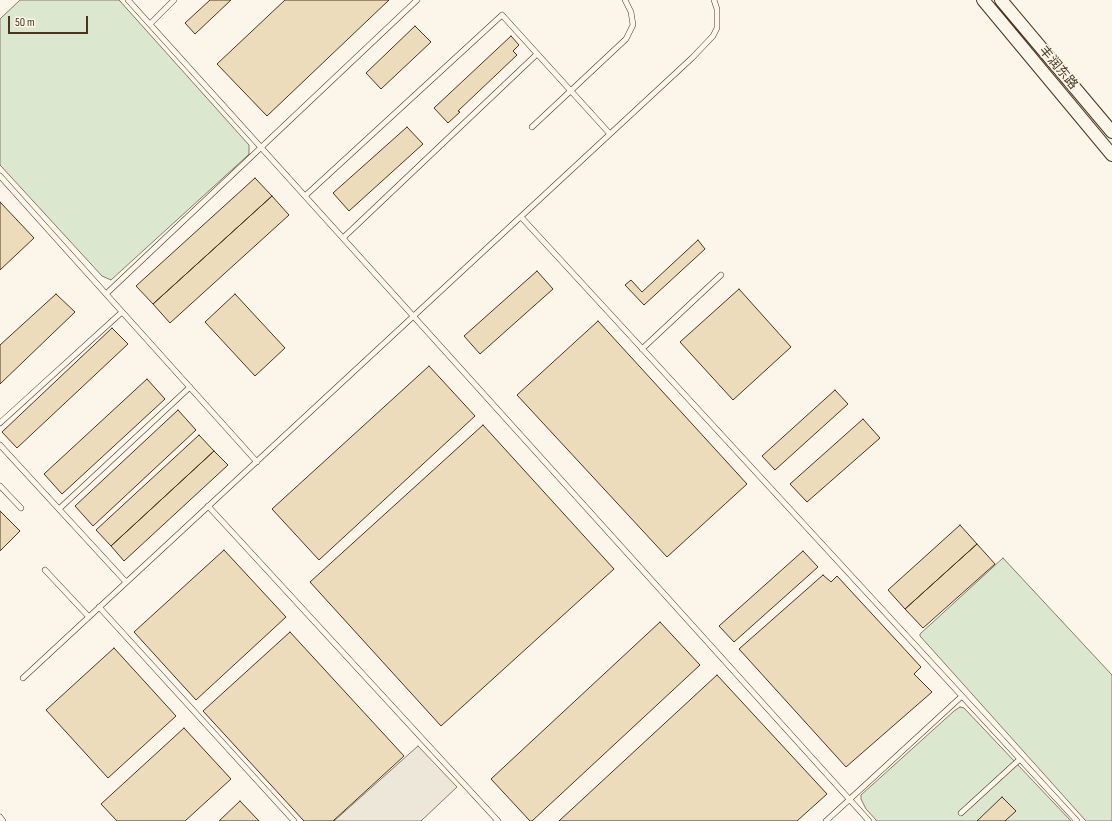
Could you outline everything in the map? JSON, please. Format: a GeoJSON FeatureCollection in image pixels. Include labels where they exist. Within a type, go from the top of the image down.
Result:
{"type":"FeatureCollection","features":[{"type":"Feature","properties":{"kind":"street","name":"丰润东路"},"geometry":{"type":"LineString","coordinates":[[983,0],[1112,155]]}},
{"type":"Feature","properties":{"kind":"street","name":"丰润东路"},"geometry":{"type":"LineString","coordinates":[[1001,0],[1112,132]]}},
{"type":"Feature","properties":{"kind":"lane"},"geometry":{"type":"LineString","coordinates":[[128,0],[869,821]]}},
{"type":"Feature","properties":{"kind":"lane"},"geometry":{"type":"LineString","coordinates":[[150,24],[174,0]]}},
{"type":"Feature","properties":{"kind":"lane"},"geometry":{"type":"LineString","coordinates":[[106,294],[417,0]]}},
{"type":"Feature","properties":{"kind":"lane"},"geometry":{"type":"LineString","coordinates":[[532,127],[626,39],[630,32],[633,19],[625,0]]}},
{"type":"Feature","properties":{"kind":"lane"},"geometry":{"type":"LineString","coordinates":[[23,678],[692,58],[713,36],[717,28],[718,19],[714,0]]}},
{"type":"Feature","properties":{"kind":"lane"},"geometry":{"type":"LineString","coordinates":[[305,196],[502,15],[610,134]]}},
{"type":"Feature","properties":{"kind":"lane"},"geometry":{"type":"LineString","coordinates":[[343,238],[537,54]]}},
{"type":"Feature","properties":{"kind":"lane"},"geometry":{"type":"LineString","coordinates":[[0,176],[256,462]]}},
{"type":"Feature","properties":{"kind":"lane"},"geometry":{"type":"LineString","coordinates":[[521,217],[1077,821]]}},
{"type":"Feature","properties":{"kind":"lane"},"geometry":{"type":"LineString","coordinates":[[642,349],[721,275]]}},
{"type":"Feature","properties":{"kind":"lane"},"geometry":{"type":"LineString","coordinates":[[0,423],[122,312]]}},
{"type":"Feature","properties":{"kind":"lane"},"geometry":{"type":"LineString","coordinates":[[59,509],[190,387]]}},
{"type":"Feature","properties":{"kind":"lane"},"geometry":{"type":"LineString","coordinates":[[0,445],[126,582]]}},
{"type":"Feature","properties":{"kind":"lane"},"geometry":{"type":"LineString","coordinates":[[0,486],[21,508]]}},
{"type":"Feature","properties":{"kind":"lane"},"geometry":{"type":"LineString","coordinates":[[208,506],[498,821]]}},
{"type":"Feature","properties":{"kind":"lane"},"geometry":{"type":"LineString","coordinates":[[45,570],[89,617]]}},
{"type":"Feature","properties":{"kind":"lane"},"geometry":{"type":"LineString","coordinates":[[99,607],[294,821]]}},
{"type":"Feature","properties":{"kind":"lane"},"geometry":{"type":"LineString","coordinates":[[826,821],[962,696]]}},
{"type":"Feature","properties":{"kind":"lane"},"geometry":{"type":"LineString","coordinates":[[961,813],[1020,759]]}},
{"type":"Feature","properties":{"kind":"lane"},"geometry":{"type":"LineString","coordinates":[[0,818],[3,821]]}},
{"type":"Feature","properties":{"kind":"green space"},"geometry":{"type":"Polygon","coordinates":[[[20,0],[119,0],[249,145],[249,154],[246,157],[111,280],[102,276],[0,165],[0,19],[20,0]]]}},
{"type":"Feature","properties":{"kind":"green space"},"geometry":{"type":"Polygon","coordinates":[[[1003,558],[1112,675],[1112,821],[1086,821],[920,636],[920,634],[1003,558]]]}},
{"type":"Feature","properties":{"kind":"green space"},"geometry":{"type":"Polygon","coordinates":[[[960,707],[964,708],[1071,821],[877,821],[866,809],[861,799],[861,795],[960,707]]]}},
{"type":"Feature","properties":{"kind":"shaded area"},"geometry":{"type":"Polygon","coordinates":[[[418,746],[457,787],[421,821],[334,821],[418,746]]]}},
{"type":"Feature","properties":{"kind":"building"},"geometry":{"type":"Polygon","coordinates":[[[210,0],[231,0],[195,34],[185,23],[210,0]]]}},
{"type":"Feature","properties":{"kind":"building"},"geometry":{"type":"Polygon","coordinates":[[[285,0],[389,0],[267,116],[217,64],[285,0]]]}},
{"type":"Feature","properties":{"kind":"building"},"geometry":{"type":"Polygon","coordinates":[[[415,26],[431,42],[381,89],[366,73],[415,26]]]}},
{"type":"Feature","properties":{"kind":"building"},"geometry":{"type":"Polygon","coordinates":[[[511,36],[519,45],[513,51],[517,55],[458,111],[460,112],[448,123],[434,108],[511,36]]]}},
{"type":"Feature","properties":{"kind":"building"},"geometry":{"type":"Polygon","coordinates":[[[407,127],[423,144],[349,211],[333,193],[407,127]]]}},
{"type":"Feature","properties":{"kind":"building"},"geometry":{"type":"Polygon","coordinates":[[[255,178],[272,196],[153,304],[136,286],[255,178]]]}},
{"type":"Feature","properties":{"kind":"building"},"geometry":{"type":"Polygon","coordinates":[[[272,196],[289,215],[170,323],[153,304],[272,196]]]}},
{"type":"Feature","properties":{"kind":"building"},"geometry":{"type":"Polygon","coordinates":[[[0,202],[34,238],[0,270],[0,202]]]}},
{"type":"Feature","properties":{"kind":"building"},"geometry":{"type":"Polygon","coordinates":[[[698,240],[705,249],[644,305],[625,285],[631,280],[642,292],[698,240]]]}},
{"type":"Feature","properties":{"kind":"building"},"geometry":{"type":"Polygon","coordinates":[[[537,271],[553,289],[480,354],[464,336],[537,271]]]}},
{"type":"Feature","properties":{"kind":"building"},"geometry":{"type":"Polygon","coordinates":[[[739,289],[791,347],[733,400],[680,342],[739,289]]]}},
{"type":"Feature","properties":{"kind":"building"},"geometry":{"type":"Polygon","coordinates":[[[56,294],[75,312],[0,384],[0,345],[56,294]]]}},
{"type":"Feature","properties":{"kind":"building"},"geometry":{"type":"Polygon","coordinates":[[[235,294],[285,348],[255,376],[205,322],[235,294]]]}},
{"type":"Feature","properties":{"kind":"building"},"geometry":{"type":"Polygon","coordinates":[[[598,321],[747,484],[667,557],[517,395],[598,321]]]}},
{"type":"Feature","properties":{"kind":"building"},"geometry":{"type":"Polygon","coordinates":[[[112,328],[128,344],[17,448],[2,432],[112,328]]]}},
{"type":"Feature","properties":{"kind":"building"},"geometry":{"type":"Polygon","coordinates":[[[429,366],[475,416],[319,560],[272,509],[429,366]]]}},
{"type":"Feature","properties":{"kind":"building"},"geometry":{"type":"Polygon","coordinates":[[[147,379],[165,399],[62,494],[44,474],[147,379]]]}},
{"type":"Feature","properties":{"kind":"building"},"geometry":{"type":"Polygon","coordinates":[[[835,390],[848,404],[775,470],[762,456],[835,390]]]}},
{"type":"Feature","properties":{"kind":"building"},"geometry":{"type":"Polygon","coordinates":[[[178,410],[196,430],[93,526],[75,506],[178,410]]]}},
{"type":"Feature","properties":{"kind":"building"},"geometry":{"type":"Polygon","coordinates":[[[863,419],[880,438],[807,502],[790,484],[863,419]]]}},
{"type":"Feature","properties":{"kind":"building"},"geometry":{"type":"Polygon","coordinates":[[[483,425],[614,569],[441,726],[310,582],[483,425]]]}},
{"type":"Feature","properties":{"kind":"building"},"geometry":{"type":"Polygon","coordinates":[[[199,435],[214,451],[111,546],[96,530],[199,435]]]}},
{"type":"Feature","properties":{"kind":"building"},"geometry":{"type":"Polygon","coordinates":[[[214,451],[228,465],[124,561],[111,546],[214,451]]]}},
{"type":"Feature","properties":{"kind":"building"},"geometry":{"type":"Polygon","coordinates":[[[0,511],[20,531],[0,551],[0,511]]]}},
{"type":"Feature","properties":{"kind":"building"},"geometry":{"type":"Polygon","coordinates":[[[960,525],[977,544],[905,609],[888,590],[960,525]]]}},
{"type":"Feature","properties":{"kind":"building"},"geometry":{"type":"Polygon","coordinates":[[[977,544],[995,564],[923,628],[905,609],[977,544]]]}},
{"type":"Feature","properties":{"kind":"building"},"geometry":{"type":"Polygon","coordinates":[[[224,550],[286,617],[196,700],[134,632],[224,550]]]}},
{"type":"Feature","properties":{"kind":"building"},"geometry":{"type":"Polygon","coordinates":[[[803,551],[818,567],[734,642],[719,626],[803,551]]]}},
{"type":"Feature","properties":{"kind":"building"},"geometry":{"type":"Polygon","coordinates":[[[823,575],[831,582],[837,576],[921,667],[914,674],[932,692],[846,767],[739,649],[823,575]]]}},
{"type":"Feature","properties":{"kind":"building"},"geometry":{"type":"Polygon","coordinates":[[[660,622],[700,665],[532,821],[530,821],[491,779],[660,622]]]}},
{"type":"Feature","properties":{"kind":"building"},"geometry":{"type":"Polygon","coordinates":[[[290,632],[404,756],[333,821],[304,821],[203,711],[290,632]]]}},
{"type":"Feature","properties":{"kind":"building"},"geometry":{"type":"Polygon","coordinates":[[[114,648],[176,716],[108,778],[46,710],[114,648]]]}},
{"type":"Feature","properties":{"kind":"building"},"geometry":{"type":"Polygon","coordinates":[[[717,675],[827,794],[797,821],[559,821],[717,675]]]}},
{"type":"Feature","properties":{"kind":"building"},"geometry":{"type":"Polygon","coordinates":[[[184,728],[231,779],[185,821],[117,821],[101,804],[184,728]]]}},
{"type":"Feature","properties":{"kind":"building"},"geometry":{"type":"Polygon","coordinates":[[[1002,797],[1016,811],[1005,821],[977,821],[1002,797]]]}},
{"type":"Feature","properties":{"kind":"building"},"geometry":{"type":"Polygon","coordinates":[[[240,801],[259,821],[219,821],[240,801]]]}}]}
